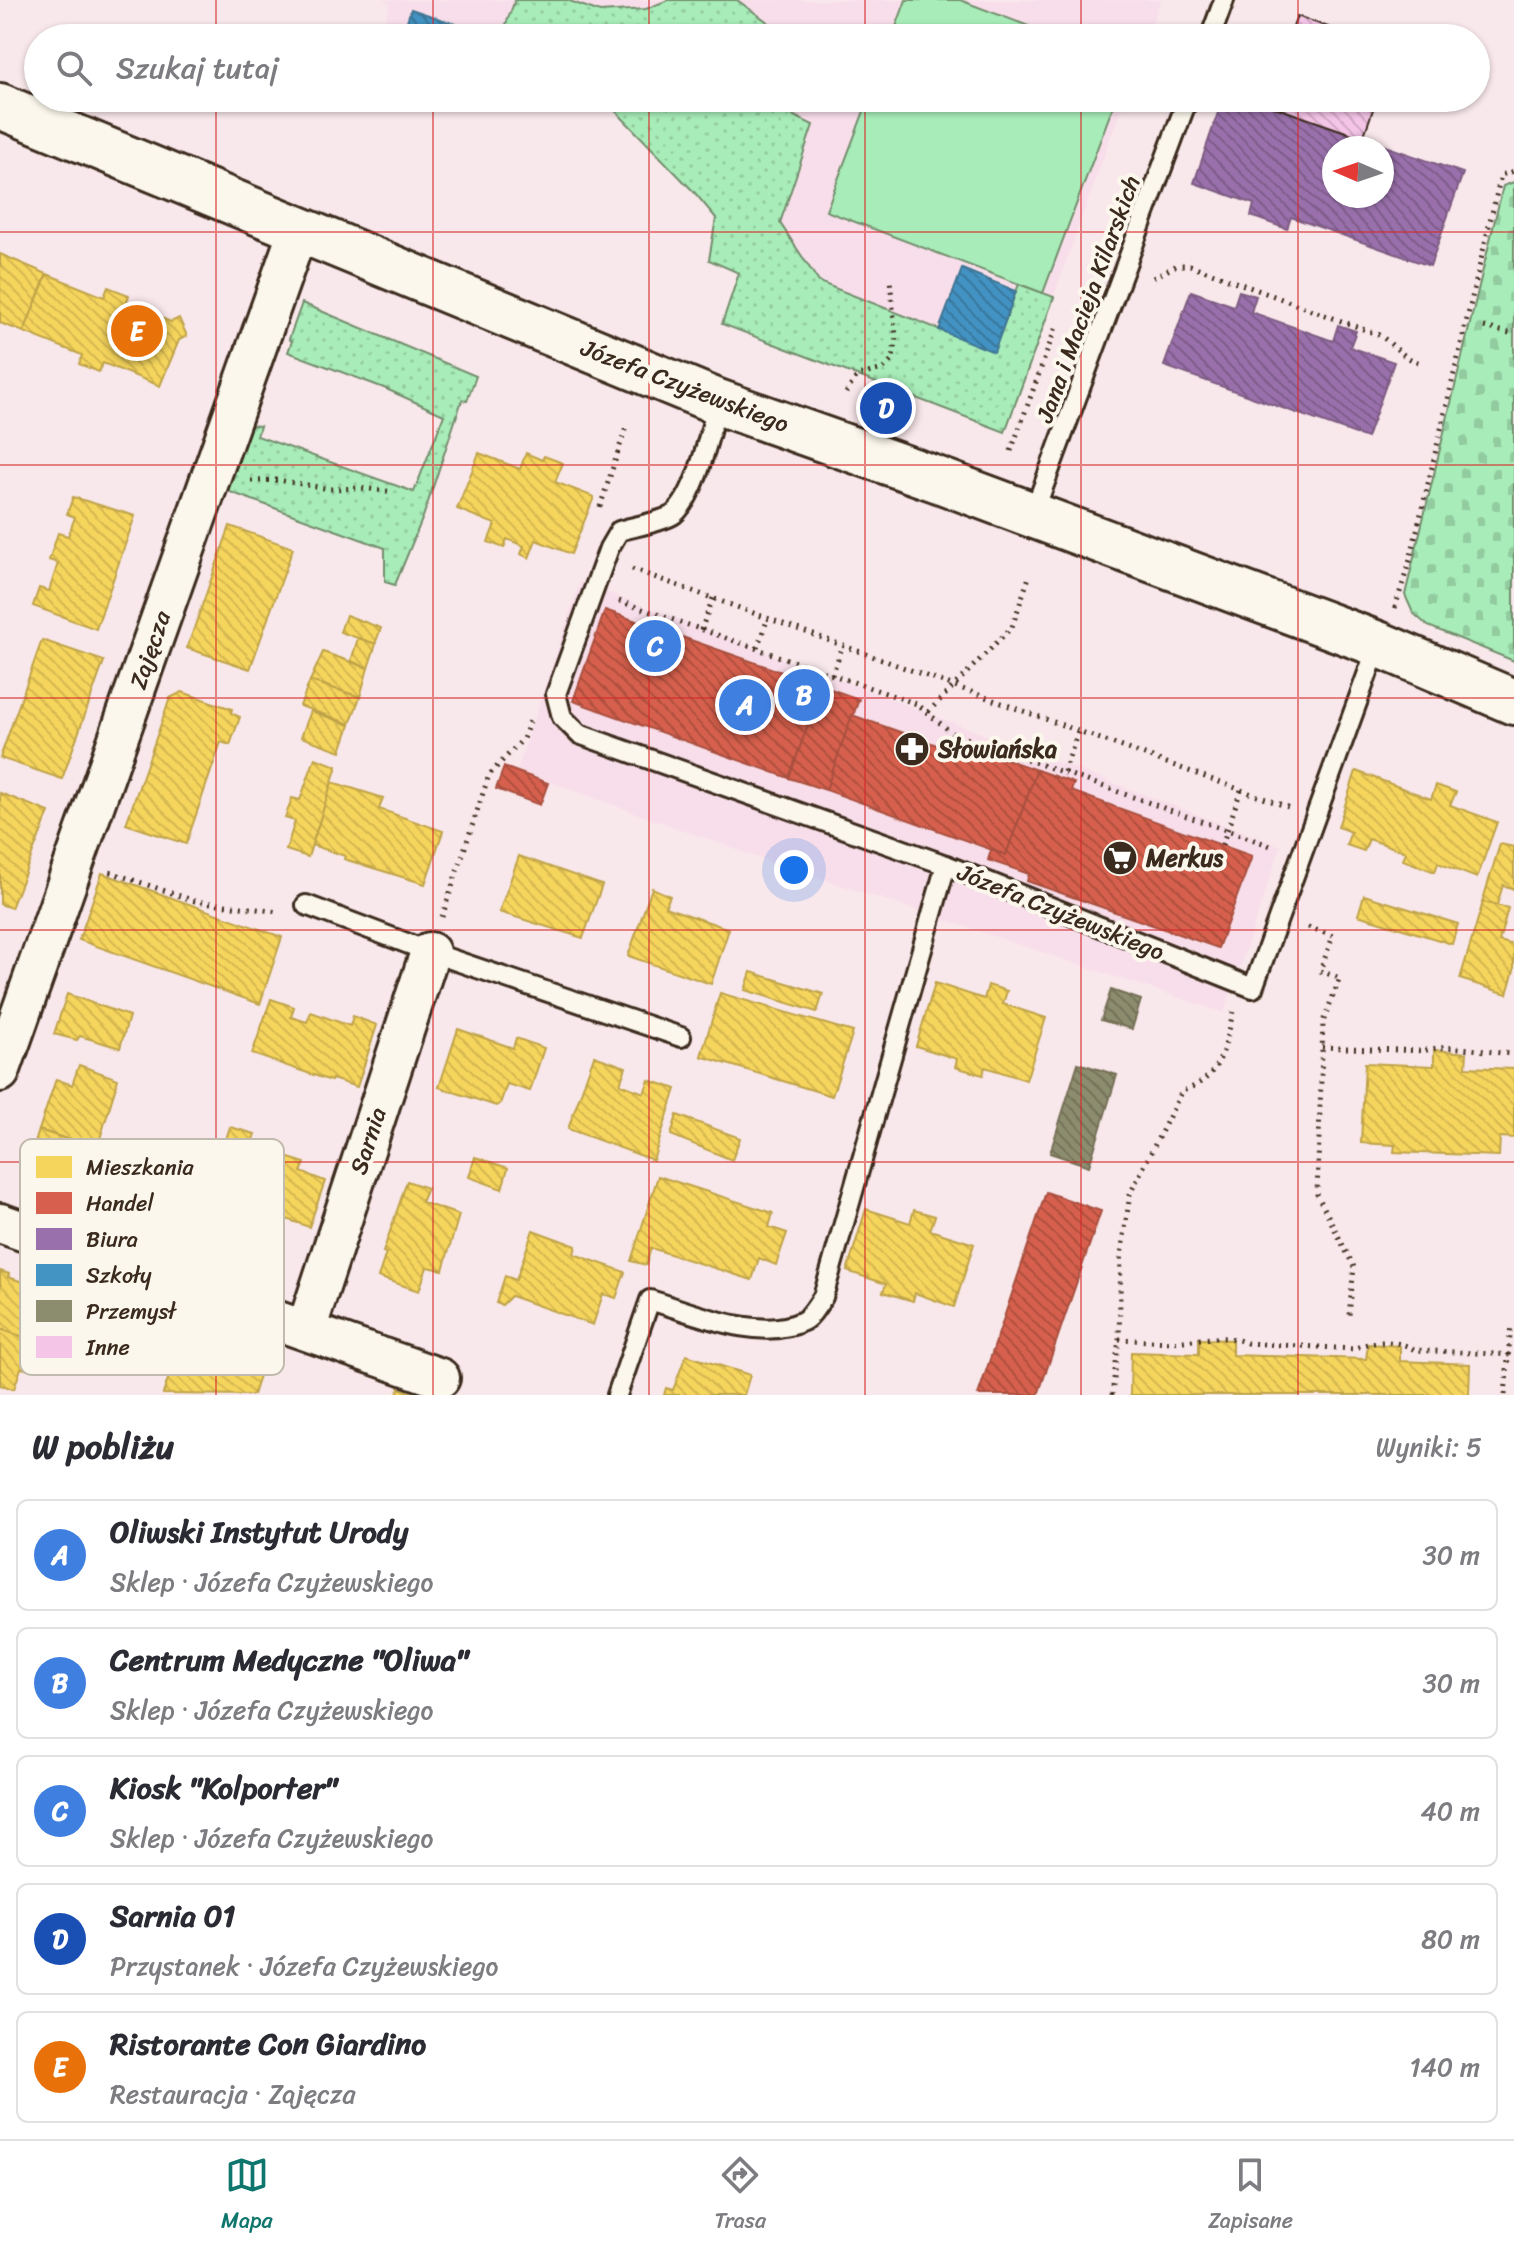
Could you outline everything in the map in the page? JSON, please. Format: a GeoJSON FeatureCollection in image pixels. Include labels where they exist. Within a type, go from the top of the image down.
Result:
{"type":"FeatureCollection","features":[{"type":"Feature","properties":{"kind":"street","name":"Józefa Czyżewskiego"},"geometry":{"type":"LineString","coordinates":[[0,106],[718,402],[936,479],[1378,644],[1514,702]]}},
{"type":"Feature","properties":{"kind":"street","name":"Zajęcza"},"geometry":{"type":"LineString","coordinates":[[0,1072],[299,228]]}},
{"type":"Feature","properties":{"kind":"street","name":"Sarnia"},"geometry":{"type":"LineString","coordinates":[[306,1330],[430,952]]}},
{"type":"Feature","properties":{"kind":"street"},"geometry":{"type":"LineString","coordinates":[[0,1223],[20,1230]]}},
{"type":"Feature","properties":{"kind":"street"},"geometry":{"type":"LineString","coordinates":[[284,1322],[440,1378]]}},
{"type":"Feature","properties":{"kind":"lane"},"geometry":{"type":"LineString","coordinates":[[1215,24],[1224,0]]}},
{"type":"Feature","properties":{"kind":"lane","name":"Jana i Macieja Kilarskich"},"geometry":{"type":"LineString","coordinates":[[1032,517],[1183,112]]}},
{"type":"Feature","properties":{"kind":"lane"},"geometry":{"type":"LineString","coordinates":[[718,402],[704,455],[687,495],[673,515],[619,531],[609,548],[556,694],[562,717],[579,734],[946,865]]}},
{"type":"Feature","properties":{"kind":"lane"},"geometry":{"type":"LineString","coordinates":[[1240,985],[1253,988],[1378,644]]}},
{"type":"Feature","properties":{"kind":"lane","name":"Józefa Czyżewskiego"},"geometry":{"type":"LineString","coordinates":[[617,1395],[650,1300],[751,1329],[777,1329],[805,1320],[823,1297],[946,865],[1240,985]]}},
{"type":"Feature","properties":{"kind":"lane"},"geometry":{"type":"LineString","coordinates":[[306,905],[430,952],[681,1037]]}},
{"type":"Feature","properties":{"kind":"path"},"geometry":{"type":"LineString","coordinates":[[1397,602],[1410,560],[1501,175],[1514,171]]}},
{"type":"Feature","properties":{"kind":"path"},"geometry":{"type":"LineString","coordinates":[[1145,284],[1177,265],[1190,265],[1379,335],[1396,346],[1406,359],[1421,363]]}},
{"type":"Feature","properties":{"kind":"path"},"geometry":{"type":"LineString","coordinates":[[846,393],[857,376],[883,369],[893,359],[896,336],[890,280]]}},
{"type":"Feature","properties":{"kind":"path"},"geometry":{"type":"LineString","coordinates":[[1011,451],[1057,324]]}},
{"type":"Feature","properties":{"kind":"path"},"geometry":{"type":"LineString","coordinates":[[1484,327],[1514,334]]}},
{"type":"Feature","properties":{"kind":"path"},"geometry":{"type":"LineString","coordinates":[[604,494],[627,424]]}},
{"type":"Feature","properties":{"kind":"path"},"geometry":{"type":"LineString","coordinates":[[207,490],[260,479],[330,489],[361,488],[394,492]]}},
{"type":"Feature","properties":{"kind":"path"},"geometry":{"type":"LineString","coordinates":[[611,598],[622,565],[1299,811]]}},
{"type":"Feature","properties":{"kind":"path"},"geometry":{"type":"LineString","coordinates":[[928,712],[1012,627],[1030,574]]}},
{"type":"Feature","properties":{"kind":"path"},"geometry":{"type":"LineString","coordinates":[[592,591],[917,704],[952,733],[1285,851]]}},
{"type":"Feature","properties":{"kind":"path"},"geometry":{"type":"LineString","coordinates":[[701,630],[713,598]]}},
{"type":"Feature","properties":{"kind":"path"},"geometry":{"type":"LineString","coordinates":[[757,648],[768,618]]}},
{"type":"Feature","properties":{"kind":"path"},"geometry":{"type":"LineString","coordinates":[[832,675],[843,645]]}},
{"type":"Feature","properties":{"kind":"path"},"geometry":{"type":"LineString","coordinates":[[1064,772],[1078,731]]}},
{"type":"Feature","properties":{"kind":"path"},"geometry":{"type":"LineString","coordinates":[[430,952],[489,775],[523,739]]}},
{"type":"Feature","properties":{"kind":"path"},"geometry":{"type":"LineString","coordinates":[[1222,845],[1241,790]]}},
{"type":"Feature","properties":{"kind":"path"},"geometry":{"type":"LineString","coordinates":[[76,861],[195,901],[290,913],[324,913]]}},
{"type":"Feature","properties":{"kind":"path"},"geometry":{"type":"LineString","coordinates":[[1320,971],[1340,978],[1323,1022],[1317,1194],[1354,1267],[1349,1315]]}},
{"type":"Feature","properties":{"kind":"path"},"geometry":{"type":"LineString","coordinates":[[1112,1395],[1119,1339],[1121,1256],[1130,1194],[1182,1091],[1199,1086],[1215,1070],[1226,1042],[1240,985]]}},
{"type":"Feature","properties":{"kind":"path"},"geometry":{"type":"LineString","coordinates":[[1322,1047],[1424,1051],[1431,1048],[1472,1049],[1514,1054]]}},
{"type":"Feature","properties":{"kind":"path"},"geometry":{"type":"LineString","coordinates":[[1505,1395],[1511,1355],[1511,1324]]}},
{"type":"Feature","properties":{"kind":"path"},"geometry":{"type":"LineString","coordinates":[[1119,1339],[1184,1341],[1236,1338],[1247,1343],[1354,1349],[1366,1343],[1403,1343],[1415,1350],[1511,1355]]}},
{"type":"Feature","properties":{"kind":"shaded area"},"geometry":{"type":"Polygon","coordinates":[[[382,0],[1161,0],[1152,24],[383,24],[390,3],[382,0]]]}},
{"type":"Feature","properties":{"kind":"shaded area"},"geometry":{"type":"Polygon","coordinates":[[[617,112],[1120,112],[1005,432],[722,324],[739,273],[709,260],[716,218],[617,112]]]}},
{"type":"Feature","properties":{"kind":"shaded area"},"geometry":{"type":"Polygon","coordinates":[[[580,582],[1281,846],[1224,1013],[759,858],[517,770],[580,582]]]}},
{"type":"Feature","properties":{"kind":"green space"},"geometry":{"type":"Polygon","coordinates":[[[515,0],[567,0],[600,12],[646,9],[668,0],[737,0],[770,24],[506,24],[515,0]]]}},
{"type":"Feature","properties":{"kind":"green space"},"geometry":{"type":"Polygon","coordinates":[[[906,0],[960,0],[1023,24],[897,24],[906,0]]]}},
{"type":"Feature","properties":{"kind":"green space"},"geometry":{"type":"Polygon","coordinates":[[[617,112],[793,112],[792,115],[813,125],[780,223],[819,282],[994,351],[1019,284],[1054,297],[1005,432],[722,324],[739,273],[709,260],[716,218],[617,112]]]}},
{"type":"Feature","properties":{"kind":"green space"},"geometry":{"type":"Polygon","coordinates":[[[864,112],[1111,112],[1043,293],[826,211],[864,112]]]}},
{"type":"Feature","properties":{"kind":"green space"},"geometry":{"type":"Polygon","coordinates":[[[1514,182],[1514,661],[1428,626],[1413,613],[1405,595],[1503,186],[1514,182]]]}},
{"type":"Feature","properties":{"kind":"green space"},"geometry":{"type":"Polygon","coordinates":[[[302,303],[476,376],[467,401],[462,400],[423,517],[395,585],[385,582],[385,548],[219,488],[246,425],[260,426],[257,436],[414,492],[444,415],[384,388],[288,352],[292,341],[289,339],[302,303]]]}},
{"type":"Feature","properties":{"kind":"building: Mieszkania"},"geometry":{"type":"Polygon","coordinates":[[[0,254],[47,274],[24,332],[0,323],[0,254]]]}},
{"type":"Feature","properties":{"kind":"building: Mieszkania"},"geometry":{"type":"Polygon","coordinates":[[[47,274],[104,297],[108,287],[129,295],[126,304],[171,322],[179,318],[187,336],[179,340],[160,386],[103,363],[99,372],[79,364],[82,355],[24,332],[47,274]]]}},
{"type":"Feature","properties":{"kind":"building: Mieszkania"},"geometry":{"type":"Polygon","coordinates":[[[479,453],[520,469],[526,453],[542,460],[544,456],[563,463],[555,482],[594,497],[571,554],[536,540],[529,558],[521,554],[524,546],[507,539],[504,548],[488,542],[495,524],[457,509],[479,453]]]}},
{"type":"Feature","properties":{"kind":"building: Mieszkania"},"geometry":{"type":"Polygon","coordinates":[[[73,497],[135,516],[96,629],[33,606],[39,588],[49,591],[58,563],[49,560],[58,533],[68,536],[75,517],[67,514],[73,497]]]}},
{"type":"Feature","properties":{"kind":"building: Mieszkania"},"geometry":{"type":"Polygon","coordinates":[[[230,526],[293,548],[250,669],[187,648],[230,526]]]}},
{"type":"Feature","properties":{"kind":"building: Mieszkania"},"geometry":{"type":"Polygon","coordinates":[[[346,615],[381,628],[375,644],[340,632],[346,615]]]}},
{"type":"Feature","properties":{"kind":"building: Mieszkania"},"geometry":{"type":"Polygon","coordinates":[[[358,638],[376,644],[368,668],[351,661],[358,638]]]}},
{"type":"Feature","properties":{"kind":"building: Mieszkania"},"geometry":{"type":"Polygon","coordinates":[[[42,640],[104,661],[62,779],[0,758],[42,640]]]}},
{"type":"Feature","properties":{"kind":"building: Mieszkania"},"geometry":{"type":"Polygon","coordinates":[[[323,652],[368,668],[360,697],[310,681],[323,652]]]}},
{"type":"Feature","properties":{"kind":"building: Mieszkania"},"geometry":{"type":"Polygon","coordinates":[[[310,681],[360,697],[350,724],[300,706],[310,681]]]}},
{"type":"Feature","properties":{"kind":"building: Mieszkania"},"geometry":{"type":"Polygon","coordinates":[[[182,692],[232,709],[231,713],[240,717],[230,745],[221,742],[186,844],[126,824],[170,698],[182,692]]]}},
{"type":"Feature","properties":{"kind":"building: Mieszkania"},"geometry":{"type":"Polygon","coordinates":[[[311,711],[350,725],[341,751],[301,737],[311,711]]]}},
{"type":"Feature","properties":{"kind":"building: Mieszkania"},"geometry":{"type":"Polygon","coordinates":[[[315,758],[337,766],[308,857],[286,850],[295,821],[285,818],[292,798],[300,800],[315,758]]]}},
{"type":"Feature","properties":{"kind":"building: Mieszkania"},"geometry":{"type":"Polygon","coordinates":[[[1356,771],[1431,799],[1436,785],[1456,792],[1450,805],[1497,822],[1477,878],[1438,863],[1435,872],[1403,860],[1406,852],[1369,839],[1364,851],[1346,845],[1351,832],[1338,827],[1356,771]]]}},
{"type":"Feature","properties":{"kind":"building: Mieszkania"},"geometry":{"type":"Polygon","coordinates":[[[332,782],[383,798],[379,809],[443,831],[425,884],[344,859],[345,856],[312,845],[332,782]]]}},
{"type":"Feature","properties":{"kind":"building: Mieszkania"},"geometry":{"type":"Polygon","coordinates":[[[0,793],[49,812],[11,908],[0,904],[0,793]]]}},
{"type":"Feature","properties":{"kind":"building: Mieszkania"},"geometry":{"type":"Polygon","coordinates":[[[1500,844],[1514,847],[1514,889],[1503,885],[1497,905],[1482,903],[1500,844]]]}},
{"type":"Feature","properties":{"kind":"building: Mieszkania"},"geometry":{"type":"Polygon","coordinates":[[[519,856],[602,885],[583,938],[499,912],[519,856]]]}},
{"type":"Feature","properties":{"kind":"building: Mieszkania"},"geometry":{"type":"Polygon","coordinates":[[[102,873],[282,937],[260,1004],[79,940],[102,873]]]}},
{"type":"Feature","properties":{"kind":"building: Mieszkania"},"geometry":{"type":"Polygon","coordinates":[[[652,888],[670,896],[665,907],[729,929],[711,984],[628,956],[652,888]]]}},
{"type":"Feature","properties":{"kind":"building: Mieszkania"},"geometry":{"type":"Polygon","coordinates":[[[1364,895],[1458,924],[1452,944],[1358,915],[1364,895]]]}},
{"type":"Feature","properties":{"kind":"building: Mieszkania"},"geometry":{"type":"Polygon","coordinates":[[[1483,902],[1508,908],[1499,941],[1514,945],[1514,970],[1507,994],[1460,979],[1483,902]]]}},
{"type":"Feature","properties":{"kind":"building: Mieszkania"},"geometry":{"type":"Polygon","coordinates":[[[751,972],[823,994],[817,1012],[745,990],[751,972]]]}},
{"type":"Feature","properties":{"kind":"building: Mieszkania"},"geometry":{"type":"Polygon","coordinates":[[[935,983],[984,999],[988,985],[1007,991],[1003,1004],[1046,1018],[1026,1080],[985,1067],[983,1075],[955,1067],[957,1059],[916,1046],[935,983]]]}},
{"type":"Feature","properties":{"kind":"building: Mieszkania"},"geometry":{"type":"Polygon","coordinates":[[[720,993],[853,1032],[832,1096],[701,1056],[720,993]]]}},
{"type":"Feature","properties":{"kind":"building: Mieszkania"},"geometry":{"type":"Polygon","coordinates":[[[67,994],[129,1016],[120,1048],[80,1036],[77,1040],[54,1034],[67,994]]]}},
{"type":"Feature","properties":{"kind":"building: Mieszkania"},"geometry":{"type":"Polygon","coordinates":[[[271,999],[294,1007],[291,1017],[307,1022],[311,1012],[350,1026],[353,1016],[377,1025],[357,1087],[252,1054],[271,999]]]}},
{"type":"Feature","properties":{"kind":"building: Mieszkania"},"geometry":{"type":"Polygon","coordinates":[[[458,1029],[513,1048],[516,1038],[544,1048],[530,1091],[507,1084],[500,1104],[496,1106],[439,1087],[458,1029]]]}},
{"type":"Feature","properties":{"kind":"building: Mieszkania"},"geometry":{"type":"Polygon","coordinates":[[[1434,1050],[1467,1053],[1466,1067],[1514,1069],[1514,1138],[1500,1137],[1499,1156],[1394,1152],[1395,1145],[1361,1143],[1365,1063],[1434,1066],[1434,1050]]]}},
{"type":"Feature","properties":{"kind":"building: Mieszkania"},"geometry":{"type":"Polygon","coordinates":[[[594,1056],[626,1067],[620,1084],[644,1093],[649,1080],[676,1089],[653,1160],[568,1129],[594,1056]]]}},
{"type":"Feature","properties":{"kind":"building: Mieszkania"},"geometry":{"type":"Polygon","coordinates":[[[79,1065],[118,1079],[100,1139],[66,1139],[39,1130],[56,1079],[72,1085],[79,1065]]]}},
{"type":"Feature","properties":{"kind":"building: Mieszkania"},"geometry":{"type":"Polygon","coordinates":[[[677,1115],[740,1138],[732,1160],[671,1135],[677,1115]]]}},
{"type":"Feature","properties":{"kind":"building: Mieszkania"},"geometry":{"type":"Polygon","coordinates":[[[230,1127],[255,1134],[253,1139],[226,1139],[230,1127]]]}},
{"type":"Feature","properties":{"kind":"building: Mieszkania"},"geometry":{"type":"Polygon","coordinates":[[[39,1130],[66,1139],[36,1139],[39,1130]]]}},
{"type":"Feature","properties":{"kind":"building: Mieszkania"},"geometry":{"type":"Polygon","coordinates":[[[284,1156],[305,1163],[301,1172],[325,1181],[309,1227],[284,1218],[284,1156]]]}},
{"type":"Feature","properties":{"kind":"building: Mieszkania"},"geometry":{"type":"Polygon","coordinates":[[[475,1157],[508,1168],[502,1189],[469,1177],[475,1157]]]}},
{"type":"Feature","properties":{"kind":"building: Mieszkania"},"geometry":{"type":"Polygon","coordinates":[[[658,1176],[773,1213],[769,1227],[787,1233],[776,1265],[759,1258],[752,1280],[651,1248],[646,1265],[631,1261],[658,1176]]]}},
{"type":"Feature","properties":{"kind":"building: Mieszkania"},"geometry":{"type":"Polygon","coordinates":[[[407,1181],[427,1188],[421,1202],[459,1215],[443,1270],[427,1267],[419,1291],[378,1277],[386,1253],[383,1252],[407,1181]]]}},
{"type":"Feature","properties":{"kind":"building: Mieszkania"},"geometry":{"type":"Polygon","coordinates":[[[866,1209],[910,1223],[914,1210],[935,1216],[930,1230],[974,1244],[954,1307],[915,1293],[913,1301],[883,1292],[886,1284],[847,1271],[866,1209]]]}},
{"type":"Feature","properties":{"kind":"building: Mieszkania"},"geometry":{"type":"Polygon","coordinates":[[[533,1230],[576,1246],[574,1254],[625,1272],[616,1298],[603,1294],[593,1325],[511,1296],[502,1305],[496,1303],[505,1276],[516,1280],[533,1230]]]}},
{"type":"Feature","properties":{"kind":"building: Mieszkania"},"geometry":{"type":"Polygon","coordinates":[[[0,1271],[20,1281],[20,1336],[0,1329],[0,1271]]]}},
{"type":"Feature","properties":{"kind":"building: Mieszkania"},"geometry":{"type":"Polygon","coordinates":[[[0,1329],[20,1336],[20,1371],[14,1389],[0,1385],[0,1329]]]}},
{"type":"Feature","properties":{"kind":"building: Mieszkania"},"geometry":{"type":"Polygon","coordinates":[[[1199,1339],[1232,1340],[1232,1355],[1366,1359],[1368,1344],[1400,1346],[1400,1361],[1470,1364],[1469,1395],[1130,1395],[1131,1352],[1199,1354],[1199,1339]]]}},
{"type":"Feature","properties":{"kind":"building: Mieszkania"},"geometry":{"type":"Polygon","coordinates":[[[686,1355],[750,1375],[744,1395],[664,1395],[666,1388],[673,1390],[686,1355]]]}},
{"type":"Feature","properties":{"kind":"building: Mieszkania"},"geometry":{"type":"Polygon","coordinates":[[[169,1375],[259,1375],[253,1395],[163,1394],[169,1375]]]}},
{"type":"Feature","properties":{"kind":"building: Mieszkania"},"geometry":{"type":"Polygon","coordinates":[[[399,1388],[419,1395],[397,1395],[399,1388]]]}},
{"type":"Feature","properties":{"kind":"building: Handel"},"geometry":{"type":"Polygon","coordinates":[[[605,610],[822,686],[789,778],[573,701],[605,610]]]}},
{"type":"Feature","properties":{"kind":"building: Handel"},"geometry":{"type":"Polygon","coordinates":[[[822,686],[859,699],[826,790],[789,778],[822,686]]]}},
{"type":"Feature","properties":{"kind":"building: Handel"},"geometry":{"type":"Polygon","coordinates":[[[852,715],[951,750],[954,741],[1037,770],[1006,855],[826,790],[852,715]]]}},
{"type":"Feature","properties":{"kind":"building: Handel"},"geometry":{"type":"Polygon","coordinates":[[[504,767],[548,783],[540,805],[496,789],[504,767]]]}},
{"type":"Feature","properties":{"kind":"building: Handel","name":"Merkus"},"geometry":{"type":"Polygon","coordinates":[[[1037,770],[1074,783],[1071,791],[1252,856],[1218,948],[1027,881],[1029,874],[988,860],[991,850],[1006,855],[1037,770]]]}},
{"type":"Feature","properties":{"kind":"building: Handel"},"geometry":{"type":"Polygon","coordinates":[[[1046,1192],[1101,1211],[1038,1395],[978,1395],[1046,1192]]]}},
{"type":"Feature","properties":{"kind":"building: Biura"},"geometry":{"type":"Polygon","coordinates":[[[1218,112],[1287,112],[1356,136],[1322,136],[1322,208],[1394,208],[1394,149],[1463,173],[1430,266],[1291,217],[1287,229],[1251,216],[1254,204],[1194,183],[1218,112]]]}},
{"type":"Feature","properties":{"kind":"building: Biura"},"geometry":{"type":"Polygon","coordinates":[[[1191,291],[1234,306],[1239,291],[1256,296],[1251,312],[1333,341],[1338,325],[1356,331],[1350,347],[1394,362],[1367,438],[1164,366],[1191,291]]]}},
{"type":"Feature","properties":{"kind":"building: Szkoły"},"geometry":{"type":"Polygon","coordinates":[[[411,9],[455,24],[406,24],[411,9]]]}},
{"type":"Feature","properties":{"kind":"building: Szkoły"},"geometry":{"type":"Polygon","coordinates":[[[962,269],[1016,291],[994,352],[939,330],[962,269]]]}},
{"type":"Feature","properties":{"kind":"building: Przemysł"},"geometry":{"type":"Polygon","coordinates":[[[1111,990],[1141,1000],[1132,1029],[1101,1020],[1111,990]]]}},
{"type":"Feature","properties":{"kind":"building: Przemysł"},"geometry":{"type":"Polygon","coordinates":[[[1078,1063],[1117,1075],[1089,1166],[1050,1153],[1078,1063]]]}},
{"type":"Feature","properties":{"kind":"building: Inne"},"geometry":{"type":"Polygon","coordinates":[[[1297,16],[1320,24],[1294,24],[1297,16]]]}},
{"type":"Feature","properties":{"kind":"building: Inne"},"geometry":{"type":"Polygon","coordinates":[[[1289,112],[1372,112],[1364,136],[1357,136],[1289,112]]]}},
{"type":"Feature","properties":{"kind":"place","name":"Ristorante Con Giardino"},"geometry":{"type":"Point","coordinates":[137,331]}},
{"type":"Feature","properties":{"kind":"place","name":"Sarnia 01"},"geometry":{"type":"Point","coordinates":[886,408]}},
{"type":"Feature","properties":{"kind":"place","name":"Kiosk \"Kolporter\""},"geometry":{"type":"Point","coordinates":[655,646]}},
{"type":"Feature","properties":{"kind":"place","name":"Centrum Medyczne \"Oliwa\""},"geometry":{"type":"Point","coordinates":[804,695]}},
{"type":"Feature","properties":{"kind":"place","name":"Oliwski Instytut Urody"},"geometry":{"type":"Point","coordinates":[745,705]}},
{"type":"Feature","properties":{"kind":"place","name":"Słowiańska"},"geometry":{"type":"Point","coordinates":[912,749]}},
{"type":"Feature","properties":{"kind":"place","name":"Merkus"},"geometry":{"type":"Point","coordinates":[1120,858]}}]}
